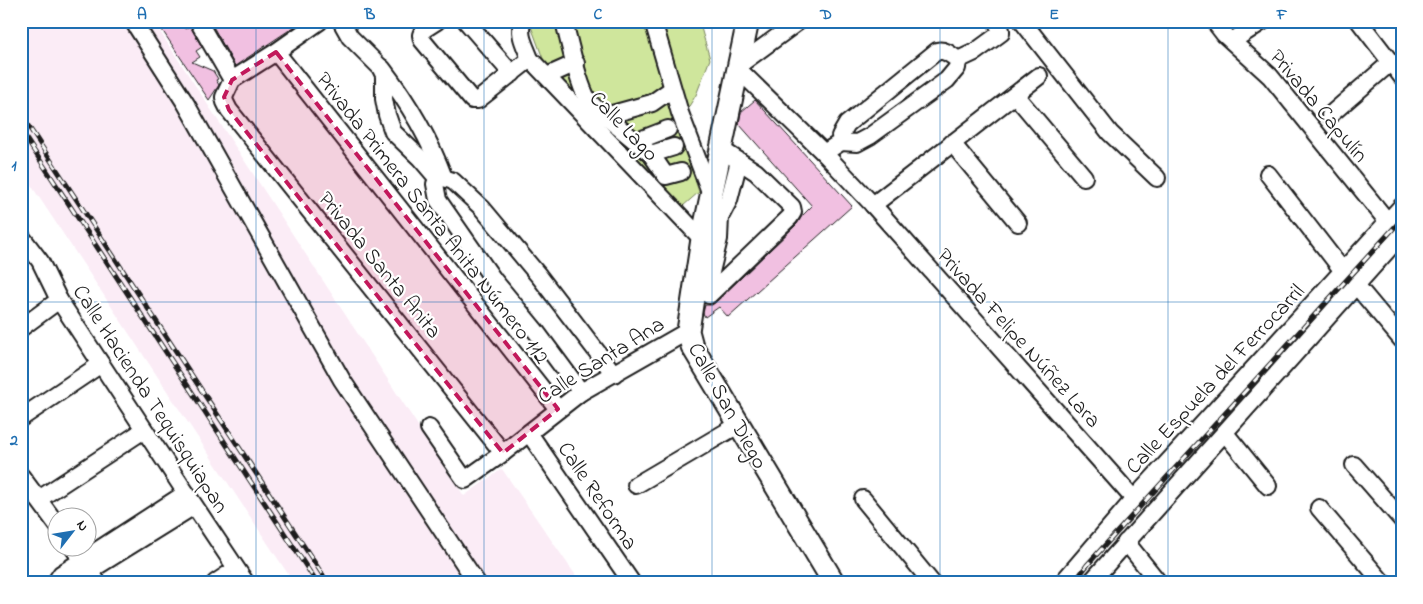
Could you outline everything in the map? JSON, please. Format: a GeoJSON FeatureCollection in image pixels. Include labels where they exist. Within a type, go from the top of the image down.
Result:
{"type":"FeatureCollection","features":[{"type":"Feature","properties":{"kind":"main road","name":"Calle San Diego"},"geometry":{"type":"LineString","coordinates":[[748,21],[740,63],[730,155],[714,209],[702,239],[688,331],[692,346],[834,583]]}},
{"type":"Feature","properties":{"kind":"street"},"geometry":{"type":"LineString","coordinates":[[133,21],[186,104],[342,380],[477,583]]}},
{"type":"Feature","properties":{"kind":"street"},"geometry":{"type":"LineString","coordinates":[[198,21],[232,80],[320,21]]}},
{"type":"Feature","properties":{"kind":"street"},"geometry":{"type":"LineString","coordinates":[[341,21],[350,37],[400,92],[416,115],[434,149],[441,178]]}},
{"type":"Feature","properties":{"kind":"street"},"geometry":{"type":"LineString","coordinates":[[437,21],[420,35],[422,40],[472,100],[478,100],[530,59]]}},
{"type":"Feature","properties":{"kind":"street"},"geometry":{"type":"LineString","coordinates":[[466,21],[512,74]]}},
{"type":"Feature","properties":{"kind":"street","name":"Calle Lago"},"geometry":{"type":"LineString","coordinates":[[523,21],[521,26],[522,39],[530,59],[702,239]]}},
{"type":"Feature","properties":{"kind":"street"},"geometry":{"type":"LineString","coordinates":[[564,21],[587,99],[596,110],[651,154],[666,176],[681,172]]}},
{"type":"Feature","properties":{"kind":"street"},"geometry":{"type":"LineString","coordinates":[[653,21],[672,88],[714,209],[718,239],[706,292],[710,295],[793,212],[792,207],[762,178],[730,155]]}},
{"type":"Feature","properties":{"kind":"street"},"geometry":{"type":"LineString","coordinates":[[740,63],[785,21]]}},
{"type":"Feature","properties":{"kind":"street"},"geometry":{"type":"LineString","coordinates":[[740,63],[799,21]]}},
{"type":"Feature","properties":{"kind":"street"},"geometry":{"type":"LineString","coordinates":[[958,60],[973,54],[1001,33],[996,21]]}},
{"type":"Feature","properties":{"kind":"street"},"geometry":{"type":"LineString","coordinates":[[1022,21],[1110,133],[1157,178]]}},
{"type":"Feature","properties":{"kind":"street","name":"Privada Capulín"},"geometry":{"type":"LineString","coordinates":[[1214,21],[1232,41],[1270,76],[1388,222]]}},
{"type":"Feature","properties":{"kind":"street"},"geometry":{"type":"LineString","coordinates":[[1232,41],[1263,21]]}},
{"type":"Feature","properties":{"kind":"street"},"geometry":{"type":"LineString","coordinates":[[1358,21],[1402,77]]}},
{"type":"Feature","properties":{"kind":"street"},"geometry":{"type":"LineString","coordinates":[[841,142],[840,136],[847,124],[937,51],[948,52],[958,60]]}},
{"type":"Feature","properties":{"kind":"street","name":"Privada Primera Santa Anita Número 112"},"geometry":{"type":"LineString","coordinates":[[276,52],[558,409]]}},
{"type":"Feature","properties":{"kind":"street"},"geometry":{"type":"LineString","coordinates":[[841,142],[847,144],[857,143],[870,136],[947,80],[957,68],[958,60]]}},
{"type":"Feature","properties":{"kind":"street"},"geometry":{"type":"LineString","coordinates":[[1330,115],[1390,62]]}},
{"type":"Feature","properties":{"kind":"street"},"geometry":{"type":"LineString","coordinates":[[547,76],[576,63]]}},
{"type":"Feature","properties":{"kind":"street","name":"Privada Felipe Núñez Lara"},"geometry":{"type":"LineString","coordinates":[[740,63],[873,205],[1134,499]]}},
{"type":"Feature","properties":{"kind":"street"},"geometry":{"type":"LineString","coordinates":[[382,71],[385,107],[394,132],[441,178],[453,181],[482,208],[539,276],[614,374]]}},
{"type":"Feature","properties":{"kind":"street"},"geometry":{"type":"LineString","coordinates":[[873,205],[1039,76]]}},
{"type":"Feature","properties":{"kind":"street","name":"Privada Santa Anita"},"geometry":{"type":"LineString","coordinates":[[232,80],[224,97],[229,110],[503,453]]}},
{"type":"Feature","properties":{"kind":"street"},"geometry":{"type":"LineString","coordinates":[[605,116],[652,103],[672,88]]}},
{"type":"Feature","properties":{"kind":"street"},"geometry":{"type":"LineString","coordinates":[[1015,95],[1084,177]]}},
{"type":"Feature","properties":{"kind":"street"},"geometry":{"type":"LineString","coordinates":[[636,141],[668,129]]}},
{"type":"Feature","properties":{"kind":"street"},"geometry":{"type":"LineString","coordinates":[[824,153],[841,142]]}},
{"type":"Feature","properties":{"kind":"street"},"geometry":{"type":"LineString","coordinates":[[952,144],[1018,223]]}},
{"type":"Feature","properties":{"kind":"street"},"geometry":{"type":"LineString","coordinates":[[651,154],[674,148]]}},
{"type":"Feature","properties":{"kind":"street"},"geometry":{"type":"LineString","coordinates":[[1268,174],[1344,271]]}},
{"type":"Feature","properties":{"kind":"street"},"geometry":{"type":"LineString","coordinates":[[441,178],[434,184],[438,200],[493,279],[581,392]]}},
{"type":"Feature","properties":{"kind":"street","name":"Calle Espuela del Ferrocarril"},"geometry":{"type":"LineString","coordinates":[[1062,583],[1134,499],[1402,206]]}},
{"type":"Feature","properties":{"kind":"street","name":"Calle Espuela del Ferrocarril"},"geometry":{"type":"LineString","coordinates":[[1090,583],[1402,234]]}},
{"type":"Feature","properties":{"kind":"street","name":"Calle Hacienda Tequisquiapan"},"geometry":{"type":"LineString","coordinates":[[21,236],[40,261],[59,300],[246,583]]}},
{"type":"Feature","properties":{"kind":"street"},"geometry":{"type":"LineString","coordinates":[[1356,285],[1402,340]]}},
{"type":"Feature","properties":{"kind":"street"},"geometry":{"type":"LineString","coordinates":[[21,328],[59,300]]}},
{"type":"Feature","properties":{"kind":"street","name":"Calle Santa Ana"},"geometry":{"type":"LineString","coordinates":[[430,428],[465,480],[581,392],[688,331]]}},
{"type":"Feature","properties":{"kind":"street"},"geometry":{"type":"LineString","coordinates":[[21,418],[101,364]]}},
{"type":"Feature","properties":{"kind":"street"},"geometry":{"type":"LineString","coordinates":[[636,486],[738,425]]}},
{"type":"Feature","properties":{"kind":"street"},"geometry":{"type":"LineString","coordinates":[[39,499],[144,430]]}},
{"type":"Feature","properties":{"kind":"street","name":"Calle Reforma"},"geometry":{"type":"LineString","coordinates":[[529,433],[632,583]]}},
{"type":"Feature","properties":{"kind":"street"},"geometry":{"type":"LineString","coordinates":[[1225,433],[1268,486]]}},
{"type":"Feature","properties":{"kind":"street"},"geometry":{"type":"LineString","coordinates":[[1354,465],[1402,520]]}},
{"type":"Feature","properties":{"kind":"street"},"geometry":{"type":"LineString","coordinates":[[21,476],[48,512]]}},
{"type":"Feature","properties":{"kind":"street"},"geometry":{"type":"LineString","coordinates":[[863,499],[932,583]]}},
{"type":"Feature","properties":{"kind":"street"},"geometry":{"type":"LineString","coordinates":[[63,581],[90,571],[190,500]]}},
{"type":"Feature","properties":{"kind":"street"},"geometry":{"type":"LineString","coordinates":[[1319,508],[1382,583]]}},
{"type":"Feature","properties":{"kind":"street"},"geometry":{"type":"LineString","coordinates":[[1126,542],[1159,583]]}},
{"type":"Feature","properties":{"kind":"street"},"geometry":{"type":"LineString","coordinates":[[79,556],[90,571]]}},
{"type":"Feature","properties":{"kind":"street"},"geometry":{"type":"LineString","coordinates":[[215,583],[236,568]]}},
{"type":"Feature","properties":{"kind":"highlighted area"},"geometry":{"type":"Polygon","coordinates":[[[276,52],[558,409],[503,453],[229,110],[224,97],[232,80],[276,52]]]}},
{"type":"Feature","properties":{"kind":"shaded area"},"geometry":{"type":"Polygon","coordinates":[[[21,21],[153,21],[464,496],[502,469],[581,583],[294,583],[21,170],[21,21]]]}},
{"type":"Feature","properties":{"kind":"green space"},"geometry":{"type":"Polygon","coordinates":[[[529,21],[646,21],[650,35],[689,21],[699,21],[710,59],[696,95],[686,111],[669,99],[699,192],[683,206],[548,72],[529,21]]]}},
{"type":"Feature","properties":{"kind":"building"},"geometry":{"type":"Polygon","coordinates":[[[156,21],[179,21],[185,29],[190,26],[202,47],[196,51],[200,57],[192,62],[213,71],[218,79],[216,80],[219,85],[209,100],[156,21]]]}},
{"type":"Feature","properties":{"kind":"building"},"geometry":{"type":"Polygon","coordinates":[[[210,21],[295,21],[297,25],[235,66],[210,21]]]}},
{"type":"Feature","properties":{"kind":"building"},"geometry":{"type":"Polygon","coordinates":[[[755,100],[852,206],[728,317],[719,307],[705,317],[703,313],[705,305],[712,305],[716,302],[797,224],[812,206],[739,124],[741,112],[755,100]]]}},
{"type":"Feature","properties":{"kind":"railway"},"geometry":{"type":"LineString","coordinates":[[21,115],[328,583]]}},
{"type":"Feature","properties":{"kind":"railway"},"geometry":{"type":"LineString","coordinates":[[21,131],[317,583]]}},
{"type":"Feature","properties":{"kind":"railway"},"geometry":{"type":"LineString","coordinates":[[1074,583],[1087,565],[1402,219]]}}]}
